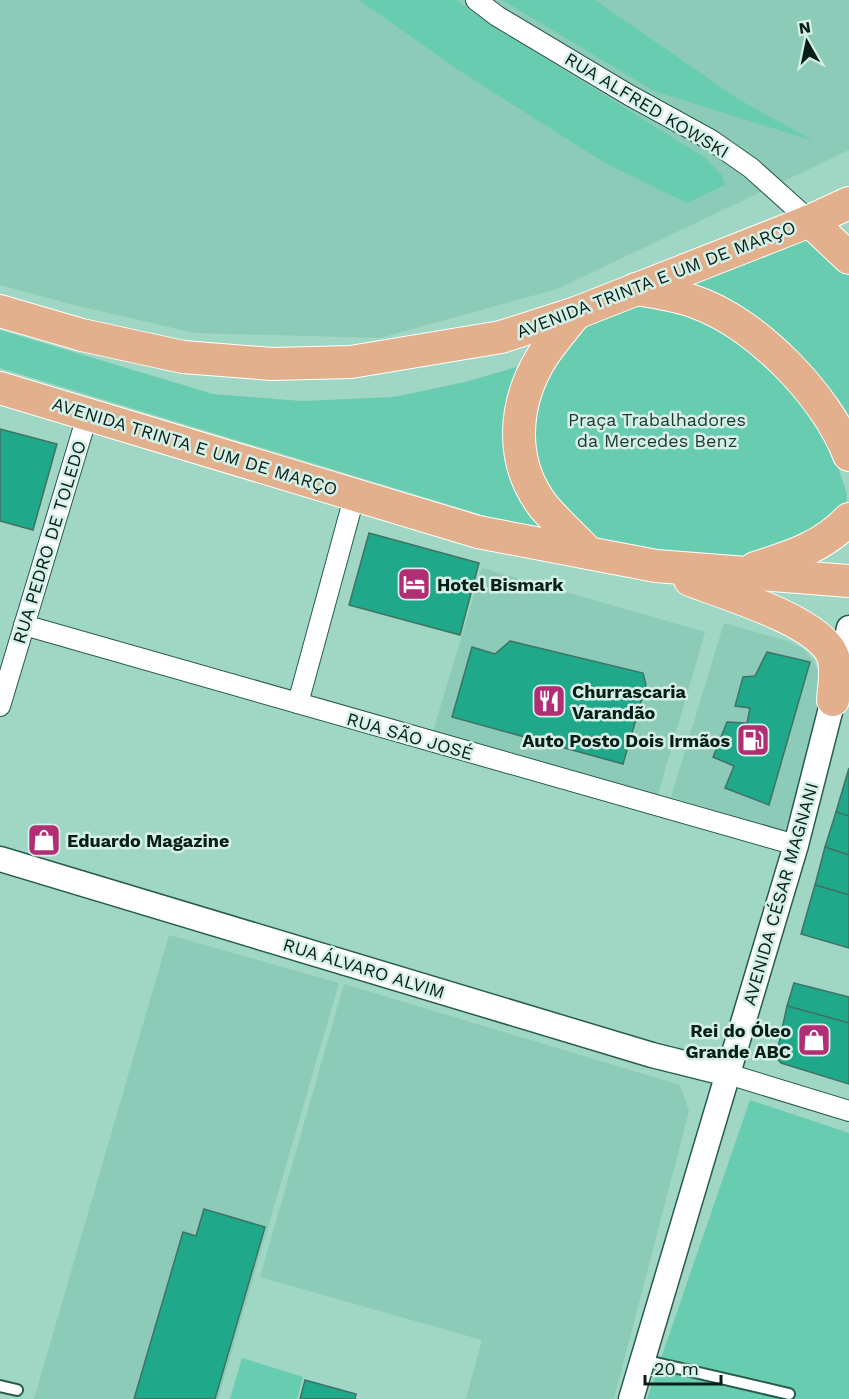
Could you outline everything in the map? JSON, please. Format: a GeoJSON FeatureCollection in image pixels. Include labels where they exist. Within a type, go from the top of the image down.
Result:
{"type":"FeatureCollection","features":[{"type":"Feature","properties":{"kind":"main road","name":"AVENIDA TRINTA E UM DE MARÇO"},"geometry":{"type":"LineString","coordinates":[[0,310],[82,335],[183,357],[272,364],[351,362],[501,337],[576,313],[849,203]]}},
{"type":"Feature","properties":{"kind":"main road"},"geometry":{"type":"LineString","coordinates":[[810,220],[849,258]]}},
{"type":"Feature","properties":{"kind":"main road"},"geometry":{"type":"LineString","coordinates":[[636,289],[695,302],[718,312],[752,333],[791,369],[827,413],[837,428],[849,455]]}},
{"type":"Feature","properties":{"kind":"main road"},"geometry":{"type":"LineString","coordinates":[[576,313],[541,359],[533,376],[521,409],[518,437],[519,454],[532,489],[558,522],[589,553]]}},
{"type":"Feature","properties":{"kind":"main road","name":"AVENIDA TRINTA E UM DE MARÇO"},"geometry":{"type":"LineString","coordinates":[[0,388],[478,532],[656,566],[849,581]]}},
{"type":"Feature","properties":{"kind":"main road"},"geometry":{"type":"LineString","coordinates":[[737,574],[793,556],[824,541],[849,519]]}},
{"type":"Feature","properties":{"kind":"main road"},"geometry":{"type":"LineString","coordinates":[[656,566],[783,616],[817,636],[833,656],[841,692]]}},
{"type":"Feature","properties":{"kind":"street","name":"RUA ALFRED KOWSKI"},"geometry":{"type":"LineString","coordinates":[[476,0],[497,16],[711,141],[751,168],[810,220]]}},
{"type":"Feature","properties":{"kind":"street","name":"RUA PEDRO DE TOLEDO"},"geometry":{"type":"LineString","coordinates":[[0,706],[88,413]]}},
{"type":"Feature","properties":{"kind":"street"},"geometry":{"type":"LineString","coordinates":[[298,703],[355,495]]}},
{"type":"Feature","properties":{"kind":"street","name":"RUA SÃO JOSÉ"},"geometry":{"type":"LineString","coordinates":[[24,625],[796,845]]}},
{"type":"Feature","properties":{"kind":"street","name":"AVENIDA CÉSAR MAGNANI"},"geometry":{"type":"LineString","coordinates":[[631,1399],[841,692],[849,628]]}},
{"type":"Feature","properties":{"kind":"street","name":"RUA ÁLVARO ALVIM"},"geometry":{"type":"LineString","coordinates":[[0,859],[652,1055],[728,1074]]}},
{"type":"Feature","properties":{"kind":"street"},"geometry":{"type":"LineString","coordinates":[[728,1074],[849,1111]]}},
{"type":"Feature","properties":{"kind":"lane"},"geometry":{"type":"LineString","coordinates":[[643,1360],[789,1394]]}},
{"type":"Feature","properties":{"kind":"lane"},"geometry":{"type":"LineString","coordinates":[[0,1386],[17,1390]]}},
{"type":"Feature","properties":{"kind":"shaded area"},"geometry":{"type":"Polygon","coordinates":[[[0,0],[849,0],[849,150],[557,289],[380,338],[195,333],[0,285],[0,0]]]}},
{"type":"Feature","properties":{"kind":"shaded area","name":"Churrascaria Varandão"},"geometry":{"type":"Polygon","coordinates":[[[482,568],[705,632],[657,798],[432,735],[482,568]]]}},
{"type":"Feature","properties":{"kind":"shaded area"},"geometry":{"type":"Polygon","coordinates":[[[724,623],[787,641],[802,648],[813,660],[821,678],[822,713],[784,832],[671,797],[724,623]]]}},
{"type":"Feature","properties":{"kind":"shaded area"},"geometry":{"type":"Polygon","coordinates":[[[169,935],[339,983],[218,1399],[34,1399],[169,935]]]}},
{"type":"Feature","properties":{"kind":"shaded area"},"geometry":{"type":"Polygon","coordinates":[[[344,984],[680,1085],[689,1111],[614,1399],[466,1399],[482,1340],[260,1277],[344,984]]]}},
{"type":"Feature","properties":{"kind":"green space"},"geometry":{"type":"Polygon","coordinates":[[[359,0],[456,0],[490,24],[704,157],[721,174],[725,185],[687,203],[605,163],[460,71],[359,0]]]}},
{"type":"Feature","properties":{"kind":"green space"},"geometry":{"type":"Polygon","coordinates":[[[502,0],[595,0],[738,99],[814,141],[654,91],[502,0]]]}},
{"type":"Feature","properties":{"kind":"green space"},"geometry":{"type":"Polygon","coordinates":[[[811,229],[849,268],[849,424],[664,285],[811,229]]]}},
{"type":"Feature","properties":{"kind":"green space","name":"Praça Trabalhadores da Mercedes Benz"},"geometry":{"type":"Polygon","coordinates":[[[635,307],[673,309],[731,332],[804,403],[825,437],[847,494],[846,504],[816,534],[739,560],[661,552],[588,537],[572,521],[542,478],[530,440],[544,377],[572,339],[593,323],[635,307]]]}},
{"type":"Feature","properties":{"kind":"green space","name":"Praça Trabalhadores da Mercedes Benz"},"geometry":{"type":"Polygon","coordinates":[[[0,330],[213,394],[302,401],[394,397],[465,382],[534,362],[511,426],[554,531],[496,519],[0,368],[0,330]]]}},
{"type":"Feature","properties":{"kind":"green space"},"geometry":{"type":"Polygon","coordinates":[[[750,1100],[849,1133],[849,1399],[647,1399],[750,1100]]]}},
{"type":"Feature","properties":{"kind":"green space"},"geometry":{"type":"Polygon","coordinates":[[[242,1358],[303,1377],[297,1399],[230,1399],[242,1358]]]}},
{"type":"Feature","properties":{"kind":"building"},"geometry":{"type":"Polygon","coordinates":[[[0,429],[57,444],[33,530],[0,521],[0,429]]]}},
{"type":"Feature","properties":{"kind":"building","name":"Hotel Bismark"},"geometry":{"type":"Polygon","coordinates":[[[369,533],[479,563],[460,635],[349,605],[369,533]]]}},
{"type":"Feature","properties":{"kind":"building","name":"Churrascaria Varandão"},"geometry":{"type":"Polygon","coordinates":[[[510,641],[643,673],[646,685],[623,764],[452,717],[472,647],[495,654],[510,641]]]}},
{"type":"Feature","properties":{"kind":"building","name":"Auto Posto Dois Irmãos"},"geometry":{"type":"Polygon","coordinates":[[[767,652],[810,662],[769,805],[725,788],[734,766],[713,757],[727,722],[747,723],[750,708],[735,706],[743,677],[755,676],[767,652]]]}},
{"type":"Feature","properties":{"kind":"building"},"geometry":{"type":"Polygon","coordinates":[[[849,768],[849,816],[836,812],[849,768]]]}},
{"type":"Feature","properties":{"kind":"building"},"geometry":{"type":"Polygon","coordinates":[[[836,812],[849,816],[849,855],[825,847],[836,812]]]}},
{"type":"Feature","properties":{"kind":"building"},"geometry":{"type":"Polygon","coordinates":[[[825,847],[849,855],[849,895],[815,885],[825,847]]]}},
{"type":"Feature","properties":{"kind":"building"},"geometry":{"type":"Polygon","coordinates":[[[815,885],[849,895],[849,948],[801,934],[815,885]]]}},
{"type":"Feature","properties":{"kind":"building"},"geometry":{"type":"Polygon","coordinates":[[[794,983],[849,997],[849,1023],[787,1006],[794,983]]]}},
{"type":"Feature","properties":{"kind":"building","name":"Rei do Óleo Grande ABC"},"geometry":{"type":"Polygon","coordinates":[[[787,1006],[849,1023],[849,1084],[781,1063],[776,1057],[787,1006]]]}},
{"type":"Feature","properties":{"kind":"building"},"geometry":{"type":"Polygon","coordinates":[[[204,1209],[265,1227],[215,1399],[134,1399],[183,1232],[196,1236],[204,1209]]]}},
{"type":"Feature","properties":{"kind":"building"},"geometry":{"type":"Polygon","coordinates":[[[305,1380],[356,1394],[355,1399],[300,1399],[305,1380]]]}},
{"type":"Feature","properties":{"kind":"place","name":"Hotel Bismark"},"geometry":{"type":"Point","coordinates":[414,584]}},
{"type":"Feature","properties":{"kind":"place","name":"Churrascaria Varandão"},"geometry":{"type":"Point","coordinates":[549,701]}},
{"type":"Feature","properties":{"kind":"place","name":"Auto Posto Dois Irmãos"},"geometry":{"type":"Point","coordinates":[753,740]}},
{"type":"Feature","properties":{"kind":"place","name":"Eduardo Magazine"},"geometry":{"type":"Point","coordinates":[44,840]}},
{"type":"Feature","properties":{"kind":"place","name":"Rei do Óleo Grande ABC"},"geometry":{"type":"Point","coordinates":[814,1040]}}]}
